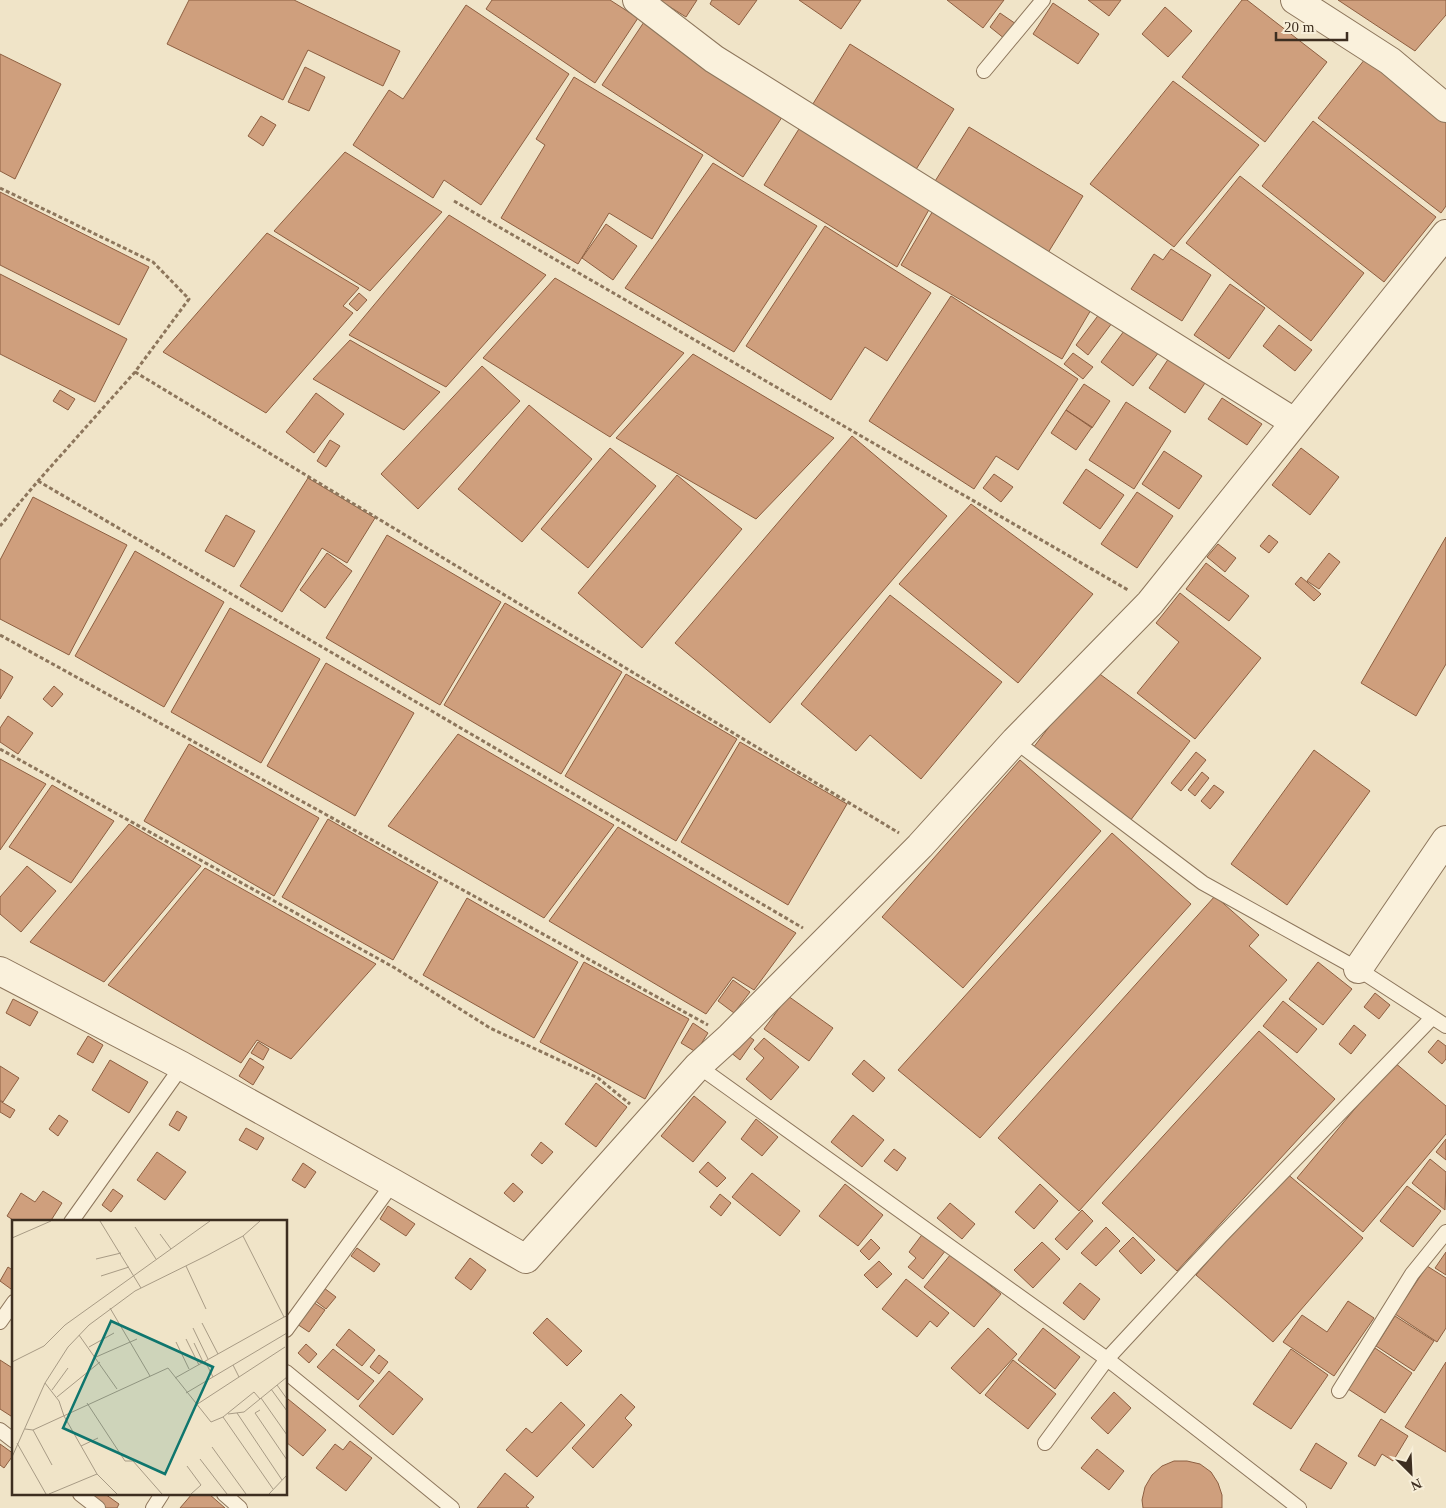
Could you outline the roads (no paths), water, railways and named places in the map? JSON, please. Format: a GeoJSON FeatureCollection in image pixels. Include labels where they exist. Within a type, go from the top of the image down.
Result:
{"type":"FeatureCollection","features":[{"type":"Feature","properties":{"kind":"street"},"geometry":{"type":"LineString","coordinates":[[637,0],[714,59],[1294,422]]}},
{"type":"Feature","properties":{"kind":"street"},"geometry":{"type":"LineString","coordinates":[[1295,0],[1390,61],[1446,108]]}},
{"type":"Feature","properties":{"kind":"street"},"geometry":{"type":"LineString","coordinates":[[0,971],[182,1066],[526,1259],[698,1066],[730,1037],[920,846],[1015,741],[1150,603],[1446,234]]}},
{"type":"Feature","properties":{"kind":"street"},"geometry":{"type":"LineString","coordinates":[[1358,969],[1446,840]]}},
{"type":"Feature","properties":{"kind":"lane"},"geometry":{"type":"LineString","coordinates":[[984,71],[1043,0]]}},
{"type":"Feature","properties":{"kind":"lane"},"geometry":{"type":"LineString","coordinates":[[1015,741],[1203,883],[1358,969],[1446,1026]]}},
{"type":"Feature","properties":{"kind":"lane"},"geometry":{"type":"LineString","coordinates":[[1045,1443],[1107,1359],[1221,1236],[1432,1018]]}},
{"type":"Feature","properties":{"kind":"lane"},"geometry":{"type":"LineString","coordinates":[[72,1220],[182,1066]]}},
{"type":"Feature","properties":{"kind":"lane"},"geometry":{"type":"LineString","coordinates":[[698,1066],[1107,1359],[1299,1508]]}},
{"type":"Feature","properties":{"kind":"lane"},"geometry":{"type":"LineString","coordinates":[[288,1327],[393,1183]]}},
{"type":"Feature","properties":{"kind":"lane"},"geometry":{"type":"LineString","coordinates":[[1340,1391],[1412,1274],[1446,1232]]}},
{"type":"Feature","properties":{"kind":"lane"},"geometry":{"type":"LineString","coordinates":[[0,1322],[12,1305]]}},
{"type":"Feature","properties":{"kind":"lane"},"geometry":{"type":"LineString","coordinates":[[288,1374],[452,1508]]}},
{"type":"Feature","properties":{"kind":"lane"},"geometry":{"type":"LineString","coordinates":[[0,1430],[12,1439]]}},
{"type":"Feature","properties":{"kind":"lane"},"geometry":{"type":"LineString","coordinates":[[83,1496],[98,1508]]}},
{"type":"Feature","properties":{"kind":"lane"},"geometry":{"type":"LineString","coordinates":[[153,1508],[161,1496]]}},
{"type":"Feature","properties":{"kind":"lane"},"geometry":{"type":"LineString","coordinates":[[226,1496],[240,1508]]}}]}
